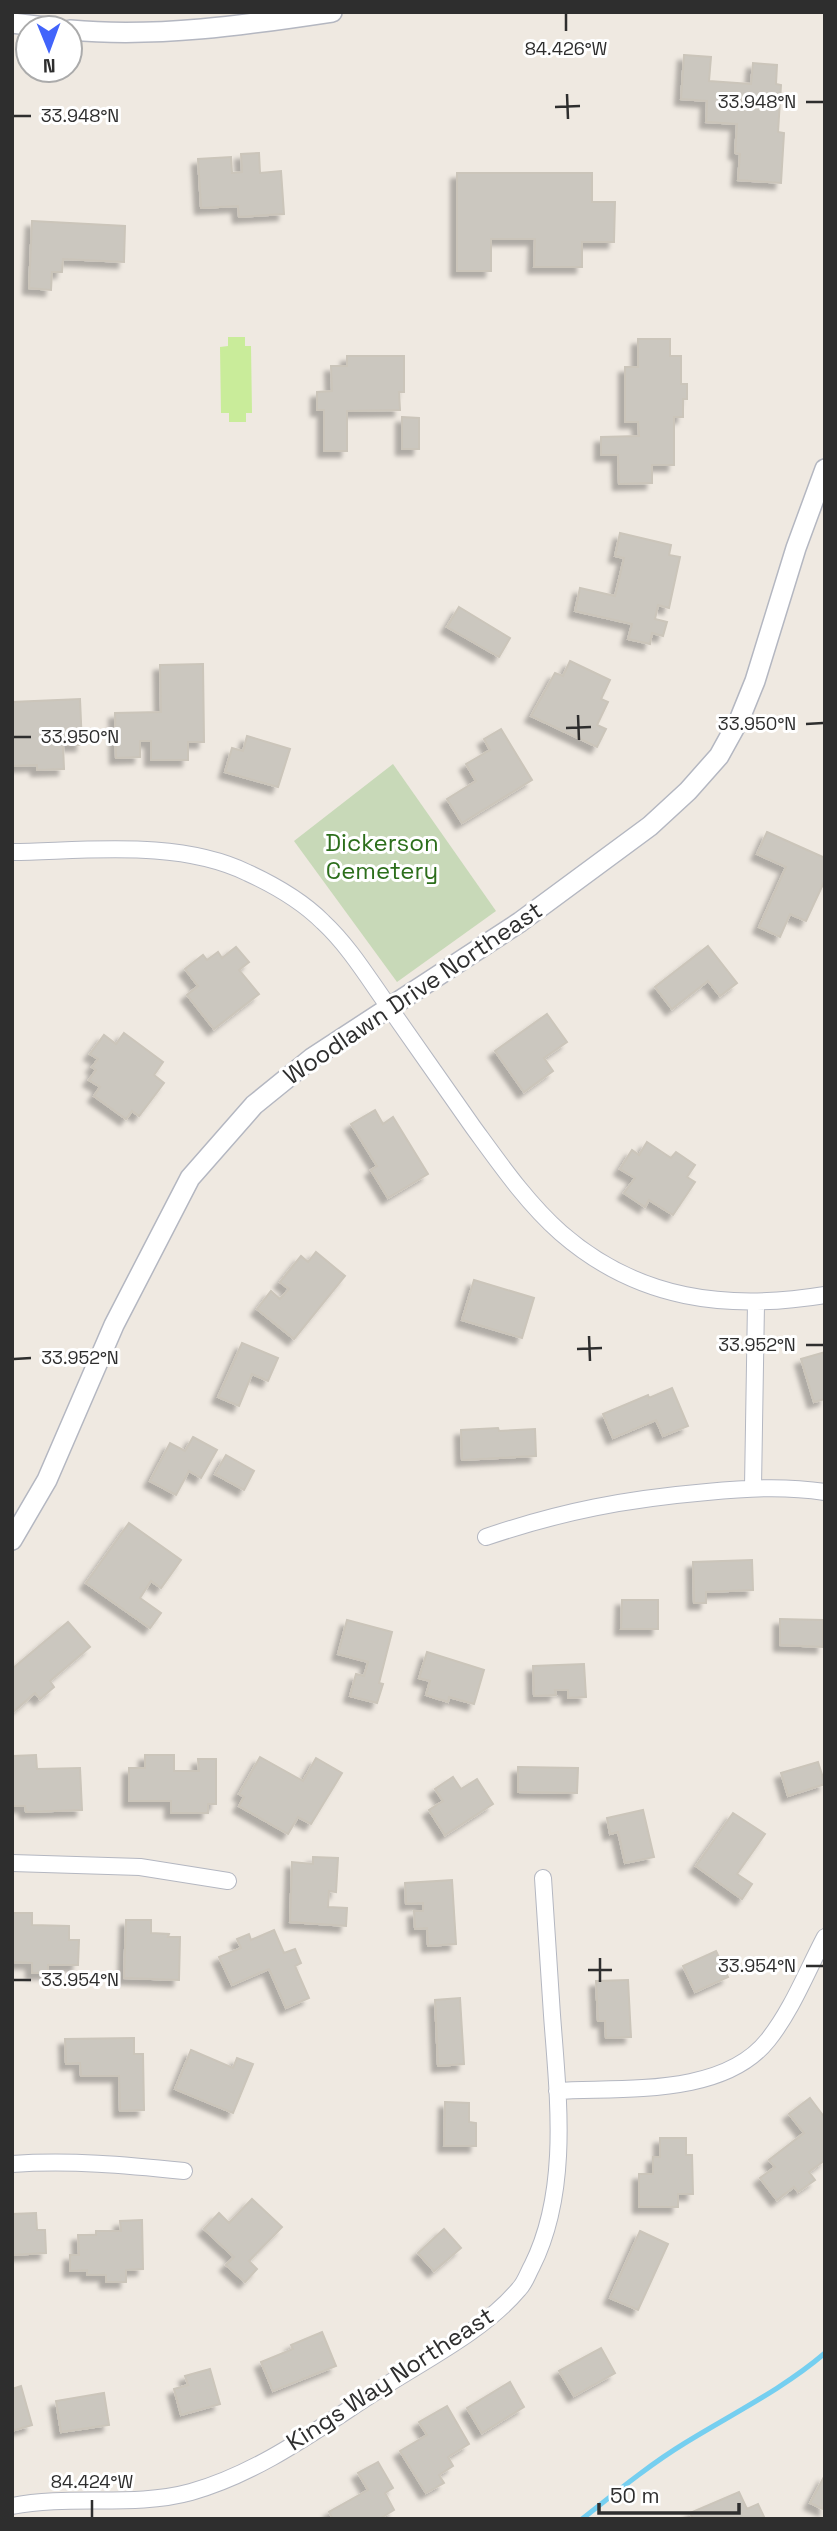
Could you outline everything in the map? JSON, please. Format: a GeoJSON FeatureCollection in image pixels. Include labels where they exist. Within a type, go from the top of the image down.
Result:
{"type":"FeatureCollection","features":[{"type":"Feature","properties":{"kind":"street"},"geometry":{"type":"LineString","coordinates":[[84,30],[135,32],[212,28],[332,12]]}},
{"type":"Feature","properties":{"kind":"street","name":"Woodlawn Drive Northeast"},"geometry":{"type":"LineString","coordinates":[[12,1539],[47,1480],[114,1325],[190,1178],[254,1105],[312,1058],[520,922],[650,826],[688,791],[719,756],[740,718],[755,681],[796,548],[825,469]]}},
{"type":"Feature","properties":{"kind":"street"},"geometry":{"type":"LineString","coordinates":[[12,852],[133,850],[177,853],[246,871],[285,893],[323,921],[354,959],[498,1162],[560,1233],[608,1266],[644,1284],[692,1297],[756,1303],[825,1295]]}},
{"type":"Feature","properties":{"kind":"street"},"geometry":{"type":"LineString","coordinates":[[752,1488],[756,1303]]}},
{"type":"Feature","properties":{"kind":"street"},"geometry":{"type":"LineString","coordinates":[[486,1537],[565,1512],[660,1495],[787,1487],[825,1492]]}},
{"type":"Feature","properties":{"kind":"street"},"geometry":{"type":"LineString","coordinates":[[12,1863],[140,1867],[228,1881]]}},
{"type":"Feature","properties":{"kind":"street","name":"Kings Way Northeast"},"geometry":{"type":"LineString","coordinates":[[12,2506],[70,2499],[150,2499],[191,2492],[230,2478],[291,2446],[493,2314],[521,2288],[539,2251],[551,2217],[558,2134],[543,1878]]}},
{"type":"Feature","properties":{"kind":"street"},"geometry":{"type":"LineString","coordinates":[[557,2091],[680,2083],[734,2069],[754,2055],[782,2020],[825,1937]]}},
{"type":"Feature","properties":{"kind":"street"},"geometry":{"type":"LineString","coordinates":[[12,2164],[96,2162],[184,2171]]}},
{"type":"Feature","properties":{"kind":"green space"},"geometry":{"type":"Polygon","coordinates":[[[228,337],[245,337],[245,346],[251,346],[252,413],[246,413],[246,422],[229,422],[229,413],[221,413],[220,347],[228,346],[228,337]]]}},
{"type":"Feature","properties":{"kind":"green space","name":"Dickerson Cemetery"},"geometry":{"type":"Polygon","coordinates":[[[393,764],[496,911],[397,982],[294,841],[393,764]]]}},
{"type":"Feature","properties":{"kind":"building"},"geometry":{"type":"Polygon","coordinates":[[[684,55],[711,57],[709,81],[751,84],[753,63],[777,65],[776,84],[781,85],[778,132],[784,133],[781,183],[738,180],[740,154],[735,153],[737,124],[706,122],[707,101],[681,99],[684,55]]]}},
{"type":"Feature","properties":{"kind":"building"},"geometry":{"type":"Polygon","coordinates":[[[259,153],[260,173],[281,171],[284,214],[239,217],[238,206],[201,208],[198,159],[231,157],[232,173],[242,172],[241,154],[259,153]]]}},
{"type":"Feature","properties":{"kind":"building"},"geometry":{"type":"Polygon","coordinates":[[[457,173],[592,173],[592,202],[615,202],[614,242],[582,242],[582,267],[534,267],[535,239],[491,239],[491,271],[457,271],[457,173]]]}},
{"type":"Feature","properties":{"kind":"building"},"geometry":{"type":"Polygon","coordinates":[[[32,221],[125,226],[124,262],[63,259],[62,272],[52,272],[51,290],[29,288],[32,221]]]}},
{"type":"Feature","properties":{"kind":"building"},"geometry":{"type":"Polygon","coordinates":[[[638,339],[670,339],[670,356],[681,356],[681,384],[687,384],[687,399],[683,399],[683,417],[674,417],[674,465],[652,465],[652,483],[619,484],[618,455],[601,455],[601,437],[639,436],[638,422],[625,422],[625,367],[638,367],[638,339]]]}},
{"type":"Feature","properties":{"kind":"building"},"geometry":{"type":"Polygon","coordinates":[[[347,356],[404,356],[404,392],[399,392],[400,410],[347,411],[347,451],[324,451],[324,410],[317,410],[317,392],[332,391],[331,366],[347,366],[347,356]]]}},
{"type":"Feature","properties":{"kind":"building"},"geometry":{"type":"Polygon","coordinates":[[[402,417],[419,418],[419,449],[402,449],[402,417]]]}},
{"type":"Feature","properties":{"kind":"building"},"geometry":{"type":"Polygon","coordinates":[[[620,533],[671,545],[669,555],[680,557],[669,608],[658,605],[655,619],[667,622],[663,636],[652,633],[650,644],[628,639],[632,624],[575,611],[580,588],[615,596],[624,558],[615,556],[620,533]]]}},
{"type":"Feature","properties":{"kind":"building"},"geometry":{"type":"Polygon","coordinates":[[[459,607],[510,638],[499,657],[447,627],[459,607]]]}},
{"type":"Feature","properties":{"kind":"building"},"geometry":{"type":"Polygon","coordinates":[[[570,661],[610,680],[601,699],[608,702],[597,725],[606,729],[597,747],[531,716],[555,673],[563,676],[570,661]]]}},
{"type":"Feature","properties":{"kind":"building"},"geometry":{"type":"Polygon","coordinates":[[[203,664],[204,742],[188,742],[188,760],[151,760],[151,741],[140,741],[140,757],[116,758],[115,713],[161,712],[160,665],[203,664]]]}},
{"type":"Feature","properties":{"kind":"building"},"geometry":{"type":"Polygon","coordinates":[[[80,699],[82,745],[63,745],[64,769],[37,770],[37,765],[12,766],[12,702],[80,699]]]}},
{"type":"Feature","properties":{"kind":"building"},"geometry":{"type":"Polygon","coordinates":[[[501,729],[532,780],[462,823],[447,799],[476,781],[466,764],[490,750],[484,739],[501,729]]]}},
{"type":"Feature","properties":{"kind":"building"},"geometry":{"type":"Polygon","coordinates":[[[247,736],[290,749],[278,787],[225,772],[232,748],[243,751],[247,736]]]}},
{"type":"Feature","properties":{"kind":"building"},"geometry":{"type":"Polygon","coordinates":[[[767,832],[825,858],[825,880],[806,921],[790,914],[780,937],[759,927],[786,867],[757,854],[767,832]]]}},
{"type":"Feature","properties":{"kind":"building"},"geometry":{"type":"Polygon","coordinates":[[[708,946],[737,983],[720,996],[708,981],[672,1009],[655,987],[708,946]]]}},
{"type":"Feature","properties":{"kind":"building"},"geometry":{"type":"Polygon","coordinates":[[[236,947],[249,962],[239,970],[259,994],[214,1029],[187,995],[198,986],[185,969],[203,955],[207,960],[218,952],[222,958],[236,947]]]}},
{"type":"Feature","properties":{"kind":"building"},"geometry":{"type":"Polygon","coordinates":[[[547,1014],[567,1042],[544,1058],[553,1071],[524,1092],[495,1051],[547,1014]]]}},
{"type":"Feature","properties":{"kind":"building"},"geometry":{"type":"Polygon","coordinates":[[[124,1033],[163,1062],[154,1075],[164,1083],[139,1116],[132,1111],[126,1119],[94,1096],[100,1087],[89,1080],[96,1070],[92,1067],[98,1059],[90,1054],[104,1035],[116,1044],[124,1033]]]}},
{"type":"Feature","properties":{"kind":"building"},"geometry":{"type":"Polygon","coordinates":[[[375,1110],[383,1124],[393,1117],[428,1174],[388,1198],[371,1170],[377,1166],[351,1124],[375,1110]]]}},
{"type":"Feature","properties":{"kind":"building"},"geometry":{"type":"Polygon","coordinates":[[[647,1142],[671,1158],[676,1152],[695,1165],[687,1177],[695,1182],[673,1215],[649,1200],[645,1207],[624,1193],[635,1178],[620,1169],[632,1150],[639,1155],[647,1142]]]}},
{"type":"Feature","properties":{"kind":"building"},"geometry":{"type":"Polygon","coordinates":[[[316,1252],[345,1276],[294,1339],[257,1309],[271,1291],[280,1299],[289,1289],[280,1282],[301,1256],[308,1262],[316,1252]]]}},
{"type":"Feature","properties":{"kind":"building"},"geometry":{"type":"Polygon","coordinates":[[[474,1280],[534,1298],[522,1338],[462,1320],[474,1280]]]}},
{"type":"Feature","properties":{"kind":"building"},"geometry":{"type":"Polygon","coordinates":[[[242,1343],[278,1358],[268,1381],[252,1374],[239,1406],[218,1397],[242,1343]]]}},
{"type":"Feature","properties":{"kind":"building"},"geometry":{"type":"Polygon","coordinates":[[[825,1352],[825,1399],[814,1402],[801,1359],[825,1352]]]}},
{"type":"Feature","properties":{"kind":"building"},"geometry":{"type":"Polygon","coordinates":[[[672,1388],[688,1426],[663,1436],[656,1420],[613,1438],[603,1414],[672,1388]]]}},
{"type":"Feature","properties":{"kind":"building"},"geometry":{"type":"Polygon","coordinates":[[[498,1428],[499,1431],[535,1429],[536,1456],[462,1460],[461,1430],[498,1428]]]}},
{"type":"Feature","properties":{"kind":"building"},"geometry":{"type":"Polygon","coordinates":[[[193,1437],[217,1450],[201,1478],[189,1471],[176,1495],[150,1481],[170,1443],[185,1451],[193,1437]]]}},
{"type":"Feature","properties":{"kind":"building"},"geometry":{"type":"Polygon","coordinates":[[[226,1455],[254,1471],[244,1490],[215,1474],[226,1455]]]}},
{"type":"Feature","properties":{"kind":"building"},"geometry":{"type":"Polygon","coordinates":[[[129,1523],[181,1560],[161,1588],[151,1581],[140,1598],[161,1613],[150,1628],[86,1583],[129,1523]]]}},
{"type":"Feature","properties":{"kind":"building"},"geometry":{"type":"Polygon","coordinates":[[[752,1560],[753,1590],[706,1592],[706,1603],[694,1603],[693,1562],[752,1560]]]}},
{"type":"Feature","properties":{"kind":"building"},"geometry":{"type":"Polygon","coordinates":[[[622,1600],[658,1600],[658,1629],[621,1629],[622,1600]]]}},
{"type":"Feature","properties":{"kind":"building"},"geometry":{"type":"Polygon","coordinates":[[[780,1619],[823,1620],[823,1647],[780,1645],[780,1619]]]}},
{"type":"Feature","properties":{"kind":"building"},"geometry":{"type":"Polygon","coordinates":[[[347,1620],[392,1632],[379,1683],[383,1684],[377,1703],[350,1696],[356,1674],[364,1676],[368,1662],[338,1654],[347,1620]]]}},
{"type":"Feature","properties":{"kind":"building"},"geometry":{"type":"Polygon","coordinates":[[[68,1622],[90,1647],[50,1681],[54,1687],[40,1699],[35,1693],[12,1713],[12,1669],[68,1622]]]}},
{"type":"Feature","properties":{"kind":"building"},"geometry":{"type":"Polygon","coordinates":[[[427,1652],[484,1670],[474,1704],[449,1697],[448,1702],[426,1695],[430,1681],[419,1678],[427,1652]]]}},
{"type":"Feature","properties":{"kind":"building"},"geometry":{"type":"Polygon","coordinates":[[[584,1664],[586,1697],[568,1698],[568,1690],[555,1690],[556,1695],[534,1696],[533,1666],[584,1664]]]}},
{"type":"Feature","properties":{"kind":"building"},"geometry":{"type":"Polygon","coordinates":[[[36,1755],[37,1769],[80,1768],[82,1810],[26,1812],[25,1806],[12,1806],[13,1756],[36,1755]]]}},
{"type":"Feature","properties":{"kind":"building"},"geometry":{"type":"Polygon","coordinates":[[[145,1755],[174,1755],[174,1771],[199,1771],[198,1759],[216,1759],[216,1804],[208,1804],[208,1813],[171,1813],[171,1801],[129,1801],[129,1768],[145,1768],[145,1755]]]}},
{"type":"Feature","properties":{"kind":"building"},"geometry":{"type":"Polygon","coordinates":[[[260,1757],[303,1781],[316,1758],[342,1773],[311,1824],[298,1817],[288,1834],[239,1806],[244,1797],[239,1794],[260,1757]]]}},
{"type":"Feature","properties":{"kind":"building"},"geometry":{"type":"Polygon","coordinates":[[[818,1762],[825,1784],[788,1796],[781,1773],[818,1762]]]}},
{"type":"Feature","properties":{"kind":"building"},"geometry":{"type":"Polygon","coordinates":[[[518,1767],[578,1768],[577,1793],[518,1792],[518,1767]]]}},
{"type":"Feature","properties":{"kind":"building"},"geometry":{"type":"Polygon","coordinates":[[[453,1777],[461,1789],[477,1779],[493,1804],[445,1835],[429,1810],[443,1801],[435,1789],[453,1777]]]}},
{"type":"Feature","properties":{"kind":"building"},"geometry":{"type":"Polygon","coordinates":[[[643,1810],[654,1857],[625,1863],[618,1832],[610,1834],[607,1818],[643,1810]]]}},
{"type":"Feature","properties":{"kind":"building"},"geometry":{"type":"Polygon","coordinates":[[[733,1813],[765,1834],[737,1874],[752,1884],[742,1899],[696,1866],[733,1813]]]}},
{"type":"Feature","properties":{"kind":"building"},"geometry":{"type":"Polygon","coordinates":[[[313,1857],[338,1858],[336,1892],[329,1891],[328,1907],[347,1908],[346,1926],[290,1922],[292,1862],[313,1864],[313,1857]]]}},
{"type":"Feature","properties":{"kind":"building"},"geometry":{"type":"Polygon","coordinates":[[[452,1880],[456,1944],[428,1946],[427,1928],[415,1929],[414,1911],[423,1911],[423,1903],[406,1904],[405,1883],[452,1880]]]}},
{"type":"Feature","properties":{"kind":"building"},"geometry":{"type":"Polygon","coordinates":[[[12,1913],[32,1913],[32,1925],[69,1926],[69,1940],[79,1940],[78,1965],[48,1965],[48,1973],[32,1973],[32,1963],[12,1962],[12,1913]]]}},
{"type":"Feature","properties":{"kind":"building"},"geometry":{"type":"Polygon","coordinates":[[[126,1920],[151,1920],[151,1933],[180,1937],[179,1980],[124,1978],[126,1920]]]}},
{"type":"Feature","properties":{"kind":"building"},"geometry":{"type":"Polygon","coordinates":[[[274,1930],[284,1953],[295,1949],[301,1963],[295,1966],[309,1998],[286,2008],[269,1969],[232,1985],[219,1957],[241,1948],[237,1939],[249,1934],[251,1940],[274,1930]]]}},
{"type":"Feature","properties":{"kind":"building"},"geometry":{"type":"Polygon","coordinates":[[[716,1951],[728,1977],[695,1992],[683,1966],[716,1951]]]}},
{"type":"Feature","properties":{"kind":"building"},"geometry":{"type":"Polygon","coordinates":[[[628,1980],[631,2037],[606,2038],[605,2021],[598,2021],[596,1981],[628,1980]]]}},
{"type":"Feature","properties":{"kind":"building"},"geometry":{"type":"Polygon","coordinates":[[[460,1998],[464,2064],[438,2066],[435,2000],[460,1998]]]}},
{"type":"Feature","properties":{"kind":"building"},"geometry":{"type":"Polygon","coordinates":[[[134,2038],[134,2054],[143,2054],[144,2110],[120,2111],[119,2076],[81,2076],[80,2063],[66,2064],[65,2039],[134,2038]]]}},
{"type":"Feature","properties":{"kind":"building"},"geometry":{"type":"Polygon","coordinates":[[[191,2050],[233,2068],[237,2058],[253,2064],[233,2113],[175,2089],[191,2050]]]}},
{"type":"Feature","properties":{"kind":"building"},"geometry":{"type":"Polygon","coordinates":[[[810,2098],[825,2118],[825,2160],[809,2172],[815,2180],[798,2192],[794,2187],[777,2200],[760,2178],[775,2167],[769,2160],[804,2133],[789,2114],[810,2098]]]}},
{"type":"Feature","properties":{"kind":"building"},"geometry":{"type":"Polygon","coordinates":[[[445,2102],[469,2103],[469,2122],[476,2123],[476,2146],[444,2146],[445,2102]]]}},
{"type":"Feature","properties":{"kind":"building"},"geometry":{"type":"Polygon","coordinates":[[[660,2138],[686,2138],[686,2155],[692,2155],[693,2194],[678,2194],[678,2207],[639,2207],[639,2174],[653,2174],[653,2157],[660,2157],[660,2138]]]}},
{"type":"Feature","properties":{"kind":"building"},"geometry":{"type":"Polygon","coordinates":[[[252,2199],[282,2227],[249,2261],[257,2269],[245,2282],[226,2265],[234,2257],[204,2229],[219,2213],[229,2223],[252,2199]]]}},
{"type":"Feature","properties":{"kind":"building"},"geometry":{"type":"Polygon","coordinates":[[[36,2213],[37,2230],[45,2230],[46,2253],[12,2255],[12,2214],[36,2213]]]}},
{"type":"Feature","properties":{"kind":"building"},"geometry":{"type":"Polygon","coordinates":[[[142,2220],[143,2269],[126,2270],[126,2282],[106,2282],[106,2275],[87,2275],[87,2270],[70,2271],[70,2255],[79,2255],[78,2235],[96,2235],[96,2231],[121,2231],[120,2221],[142,2220]]]}},
{"type":"Feature","properties":{"kind":"building"},"geometry":{"type":"Polygon","coordinates":[[[444,2229],[461,2248],[434,2271],[418,2253],[444,2229]]]}},
{"type":"Feature","properties":{"kind":"building"},"geometry":{"type":"Polygon","coordinates":[[[640,2231],[668,2244],[638,2310],[610,2298],[640,2231]]]}},
{"type":"Feature","properties":{"kind":"building"},"geometry":{"type":"Polygon","coordinates":[[[322,2332],[336,2366],[273,2391],[261,2362],[293,2349],[291,2345],[322,2332]]]}},
{"type":"Feature","properties":{"kind":"building"},"geometry":{"type":"Polygon","coordinates":[[[601,2348],[615,2373],[574,2396],[559,2371],[601,2348]]]}},
{"type":"Feature","properties":{"kind":"building"},"geometry":{"type":"Polygon","coordinates":[[[210,2369],[220,2404],[181,2415],[174,2389],[188,2385],[185,2376],[210,2369]]]}},
{"type":"Feature","properties":{"kind":"building"},"geometry":{"type":"Polygon","coordinates":[[[510,2382],[524,2407],[482,2433],[467,2408],[510,2382]]]}},
{"type":"Feature","properties":{"kind":"building"},"geometry":{"type":"Polygon","coordinates":[[[21,2386],[32,2425],[12,2431],[12,2389],[21,2386]]]}},
{"type":"Feature","properties":{"kind":"building"},"geometry":{"type":"Polygon","coordinates":[[[104,2393],[109,2425],[61,2432],[56,2401],[104,2393]]]}},
{"type":"Feature","properties":{"kind":"building"},"geometry":{"type":"Polygon","coordinates":[[[447,2406],[469,2444],[448,2457],[453,2466],[439,2475],[444,2483],[426,2493],[400,2451],[427,2435],[419,2422],[447,2406]]]}},
{"type":"Feature","properties":{"kind":"building"},"geometry":{"type":"Polygon","coordinates":[[[378,2462],[393,2488],[385,2493],[394,2510],[379,2519],[333,2519],[329,2512],[368,2490],[358,2473],[378,2462]]]}},
{"type":"Feature","properties":{"kind":"building"},"geometry":{"type":"Polygon","coordinates":[[[825,2475],[825,2510],[810,2503],[825,2475]]]}},
{"type":"Feature","properties":{"kind":"building"},"geometry":{"type":"Polygon","coordinates":[[[739,2492],[747,2509],[758,2504],[765,2519],[693,2519],[690,2513],[739,2492]]]}},
{"type":"Feature","properties":{"kind":"waterway"},"geometry":{"type":"LineString","coordinates":[[582,2519],[658,2460],[775,2390],[825,2353]]}}]}
